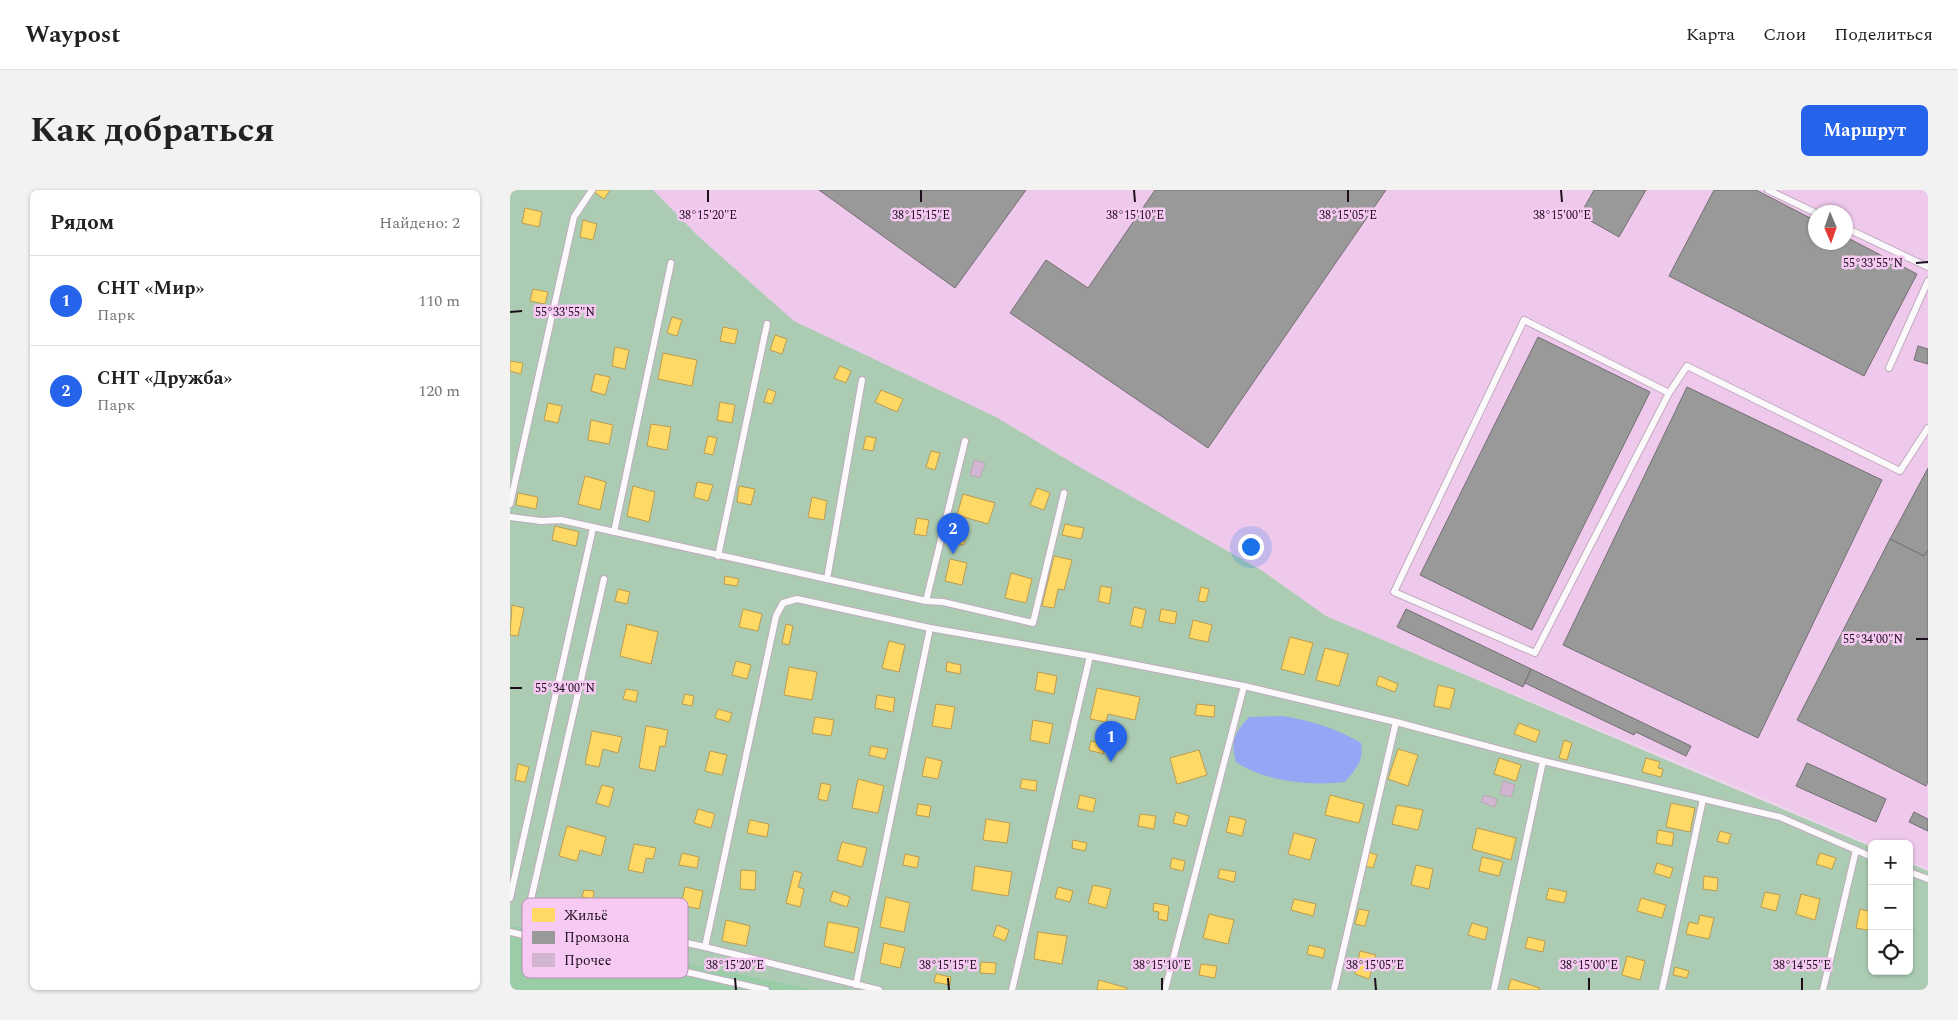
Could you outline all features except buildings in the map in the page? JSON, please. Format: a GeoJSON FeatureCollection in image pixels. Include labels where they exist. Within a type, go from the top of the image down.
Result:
{"type":"FeatureCollection","features":[{"type":"Feature","properties":{"kind":"lane"},"geometry":{"type":"LineString","coordinates":[[510,504],[574,217],[592,190]]}},
{"type":"Feature","properties":{"kind":"lane"},"geometry":{"type":"LineString","coordinates":[[1768,190],[1808,209]]}},
{"type":"Feature","properties":{"kind":"lane"},"geometry":{"type":"LineString","coordinates":[[1853,231],[1928,267]]}},
{"type":"Feature","properties":{"kind":"lane"},"geometry":{"type":"LineString","coordinates":[[614,532],[671,263]]}},
{"type":"Feature","properties":{"kind":"lane"},"geometry":{"type":"LineString","coordinates":[[1890,368],[1928,281]]}},
{"type":"Feature","properties":{"kind":"lane"},"geometry":{"type":"LineString","coordinates":[[1669,394],[1524,320],[1394,592],[1535,653],[1669,394],[1687,366],[1900,471],[1928,428]]}},
{"type":"Feature","properties":{"kind":"lane"},"geometry":{"type":"LineString","coordinates":[[718,556],[768,324]]}},
{"type":"Feature","properties":{"kind":"lane"},"geometry":{"type":"LineString","coordinates":[[827,579],[862,380]]}},
{"type":"Feature","properties":{"kind":"lane"},"geometry":{"type":"LineString","coordinates":[[926,601],[965,441]]}},
{"type":"Feature","properties":{"kind":"lane"},"geometry":{"type":"LineString","coordinates":[[510,517],[542,521],[561,520],[718,556],[926,601],[943,602],[1033,623],[1064,493]]}},
{"type":"Feature","properties":{"kind":"lane"},"geometry":{"type":"LineString","coordinates":[[510,898],[593,528]]}},
{"type":"Feature","properties":{"kind":"lane"},"geometry":{"type":"LineString","coordinates":[[531,898],[604,579]]}},
{"type":"Feature","properties":{"kind":"lane"},"geometry":{"type":"LineString","coordinates":[[705,947],[776,616],[783,602],[797,599],[930,628],[1090,656],[1244,686],[1396,722],[1543,761],[1780,817],[1868,855]]}},
{"type":"Feature","properties":{"kind":"lane"},"geometry":{"type":"LineString","coordinates":[[856,985],[930,628]]}},
{"type":"Feature","properties":{"kind":"lane"},"geometry":{"type":"LineString","coordinates":[[1012,990],[1090,656]]}},
{"type":"Feature","properties":{"kind":"lane"},"geometry":{"type":"LineString","coordinates":[[1165,990],[1244,686]]}},
{"type":"Feature","properties":{"kind":"lane"},"geometry":{"type":"LineString","coordinates":[[1334,990],[1396,722]]}},
{"type":"Feature","properties":{"kind":"lane"},"geometry":{"type":"LineString","coordinates":[[1494,990],[1543,761]]}},
{"type":"Feature","properties":{"kind":"lane"},"geometry":{"type":"LineString","coordinates":[[1662,990],[1703,799]]}},
{"type":"Feature","properties":{"kind":"lane"},"geometry":{"type":"LineString","coordinates":[[1822,990],[1856,850]]}},
{"type":"Feature","properties":{"kind":"lane"},"geometry":{"type":"LineString","coordinates":[[1913,873],[1928,879]]}},
{"type":"Feature","properties":{"kind":"lane"},"geometry":{"type":"LineString","coordinates":[[688,943],[879,990]]}},
{"type":"Feature","properties":{"kind":"lane"},"geometry":{"type":"LineString","coordinates":[[688,972],[766,990]]}},
{"type":"Feature","properties":{"kind":"shaded area"},"geometry":{"type":"Polygon","coordinates":[[[653,190],[1928,190],[1928,869],[1913,863],[1913,840],[1868,840],[1868,843],[1736,786],[1326,616],[1261,570],[1076,465],[996,417],[794,321],[698,236],[653,190]]]}},
{"type":"Feature","properties":{"kind":"green space"},"geometry":{"type":"Polygon","coordinates":[[[510,190],[653,190],[698,236],[794,321],[996,417],[1076,465],[1261,570],[1326,616],[1868,845],[1868,975],[1913,975],[1913,865],[1928,871],[1928,990],[817,990],[688,963],[688,898],[522,898],[522,928],[510,925],[510,190]]]}},
{"type":"Feature","properties":{"kind":"green space"},"geometry":{"type":"Polygon","coordinates":[[[510,925],[522,928],[522,978],[688,978],[688,963],[817,990],[510,990],[510,925]]]}},
{"type":"Feature","properties":{"kind":"water"},"geometry":{"type":"Polygon","coordinates":[[[1283,716],[1324,726],[1361,743],[1360,760],[1356,769],[1345,782],[1303,783],[1288,781],[1261,774],[1236,762],[1234,755],[1235,738],[1249,717],[1283,716]]]}},
{"type":"Feature","properties":{"kind":"place","name":"СНТ «Дружба»"},"geometry":{"type":"Point","coordinates":[953,554]}},
{"type":"Feature","properties":{"kind":"place","name":"СНТ «Мир»"},"geometry":{"type":"Point","coordinates":[1111,762]}}]}
